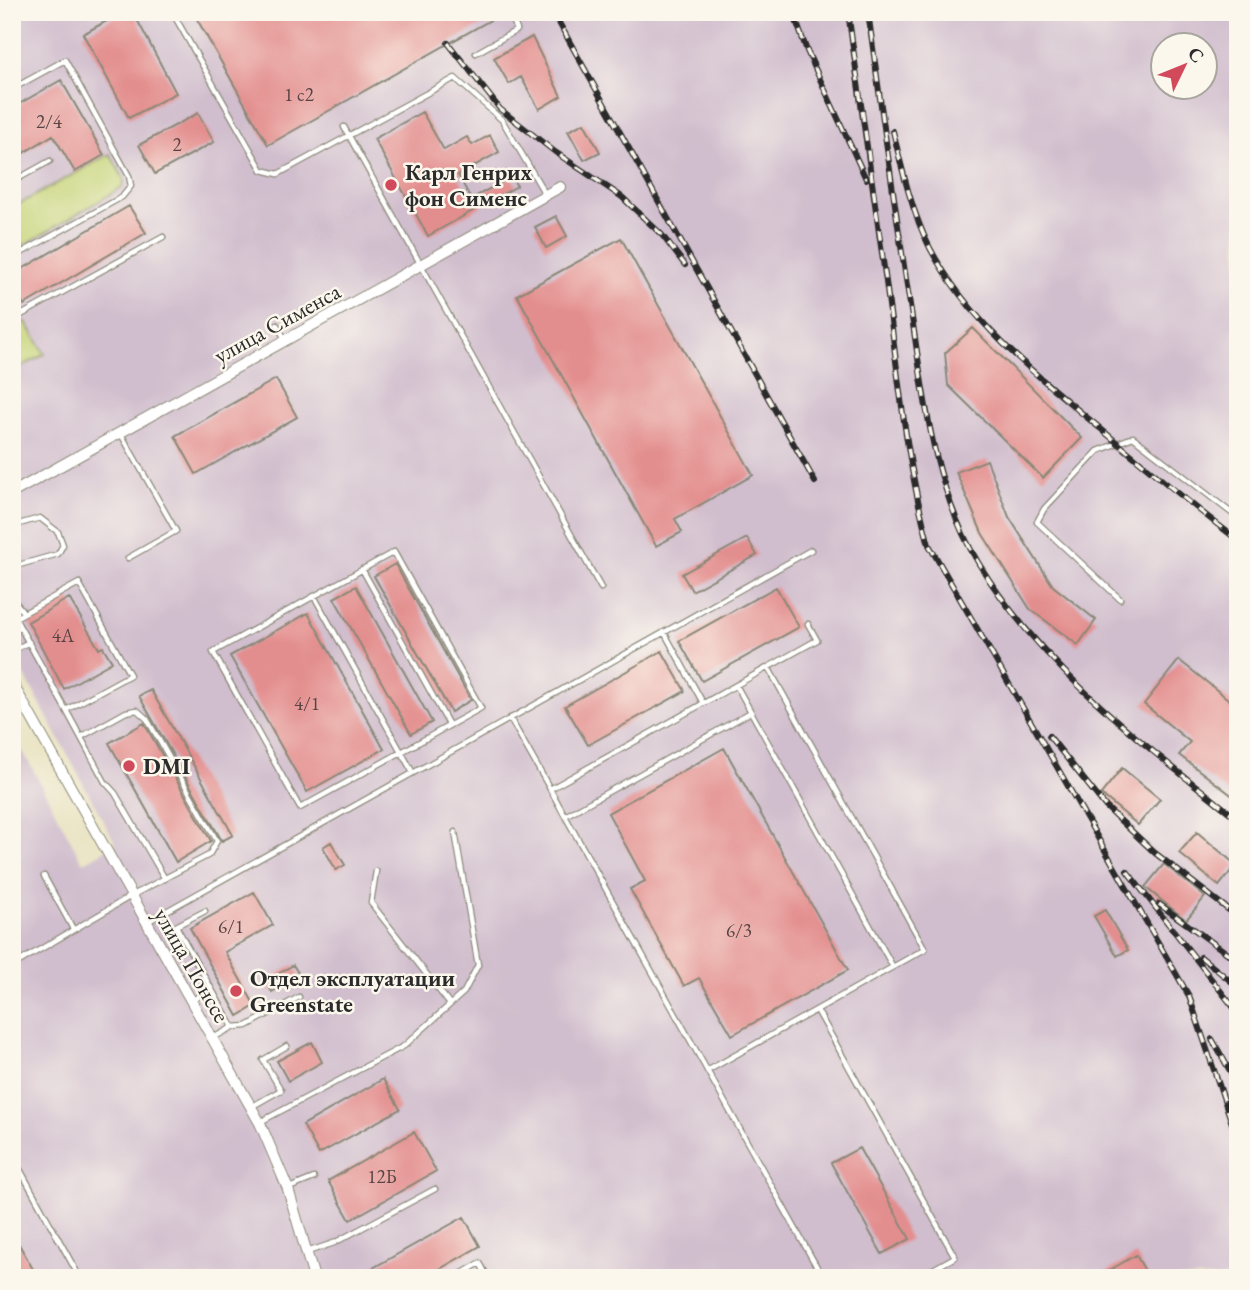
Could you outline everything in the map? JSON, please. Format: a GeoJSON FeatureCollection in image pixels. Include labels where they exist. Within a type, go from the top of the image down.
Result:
{"type":"FeatureCollection","features":[{"type":"Feature","properties":{"kind":"street","name":"улица Сименса"},"geometry":{"type":"LineString","coordinates":[[12,493],[560,187]]}},
{"type":"Feature","properties":{"kind":"street","name":"улица Понссе"},"geometry":{"type":"LineString","coordinates":[[12,683],[260,1123],[288,1189],[314,1278]]}},
{"type":"Feature","properties":{"kind":"lane"},"geometry":{"type":"LineString","coordinates":[[176,12],[175,17],[262,170],[278,174],[455,78],[502,120],[545,195]]}},
{"type":"Feature","properties":{"kind":"lane"},"geometry":{"type":"LineString","coordinates":[[476,54],[517,30],[510,12]]}},
{"type":"Feature","properties":{"kind":"lane"},"geometry":{"type":"LineString","coordinates":[[12,89],[65,60],[129,176],[131,186],[122,197],[12,258]]}},
{"type":"Feature","properties":{"kind":"lane"},"geometry":{"type":"LineString","coordinates":[[344,127],[601,588]]}},
{"type":"Feature","properties":{"kind":"lane"},"geometry":{"type":"LineString","coordinates":[[12,182],[50,161]]}},
{"type":"Feature","properties":{"kind":"lane"},"geometry":{"type":"LineString","coordinates":[[12,320],[163,237]]}},
{"type":"Feature","properties":{"kind":"lane"},"geometry":{"type":"LineString","coordinates":[[277,325],[286,340]]}},
{"type":"Feature","properties":{"kind":"lane"},"geometry":{"type":"LineString","coordinates":[[120,432],[176,531],[128,558]]}},
{"type":"Feature","properties":{"kind":"lane"},"geometry":{"type":"LineString","coordinates":[[1120,600],[1037,522],[1044,509],[1098,451],[1133,437],[1238,518]]}},
{"type":"Feature","properties":{"kind":"lane"},"geometry":{"type":"LineString","coordinates":[[12,526],[40,518],[58,532],[63,545],[58,554],[12,567]]}},
{"type":"Feature","properties":{"kind":"lane"},"geometry":{"type":"LineString","coordinates":[[146,922],[811,550]]}},
{"type":"Feature","properties":{"kind":"lane"},"geometry":{"type":"LineString","coordinates":[[394,552],[481,708],[300,808],[213,652],[314,596],[394,552]]}},
{"type":"Feature","properties":{"kind":"lane"},"geometry":{"type":"LineString","coordinates":[[362,569],[449,725]]}},
{"type":"Feature","properties":{"kind":"lane"},"geometry":{"type":"LineString","coordinates":[[66,710],[130,675],[79,583],[15,618],[29,642],[66,710],[81,737],[164,878]]}},
{"type":"Feature","properties":{"kind":"lane"},"geometry":{"type":"LineString","coordinates":[[314,596],[413,773]]}},
{"type":"Feature","properties":{"kind":"lane"},"geometry":{"type":"LineString","coordinates":[[12,598],[24,613]]}},
{"type":"Feature","properties":{"kind":"lane"},"geometry":{"type":"LineString","coordinates":[[550,789],[817,640],[808,624]]}},
{"type":"Feature","properties":{"kind":"lane"},"geometry":{"type":"LineString","coordinates":[[664,632],[704,704]]}},
{"type":"Feature","properties":{"kind":"lane"},"geometry":{"type":"LineString","coordinates":[[12,651],[29,642]]}},
{"type":"Feature","properties":{"kind":"lane"},"geometry":{"type":"LineString","coordinates":[[708,1071],[925,949],[768,667]]}},
{"type":"Feature","properties":{"kind":"lane"},"geometry":{"type":"LineString","coordinates":[[736,685],[893,967]]}},
{"type":"Feature","properties":{"kind":"lane"},"geometry":{"type":"LineString","coordinates":[[12,966],[131,896],[209,855],[217,841],[147,719],[136,710],[126,712],[81,737]]}},
{"type":"Feature","properties":{"kind":"lane"},"geometry":{"type":"LineString","coordinates":[[565,816],[751,712]]}},
{"type":"Feature","properties":{"kind":"lane"},"geometry":{"type":"LineString","coordinates":[[510,718],[823,1278]]}},
{"type":"Feature","properties":{"kind":"lane"},"geometry":{"type":"LineString","coordinates":[[260,1123],[404,1046],[464,992],[478,965],[455,832]]}},
{"type":"Feature","properties":{"kind":"lane"},"geometry":{"type":"LineString","coordinates":[[376,871],[371,903],[449,1003]]}},
{"type":"Feature","properties":{"kind":"lane"},"geometry":{"type":"LineString","coordinates":[[44,876],[73,929]]}},
{"type":"Feature","properties":{"kind":"lane"},"geometry":{"type":"LineString","coordinates":[[205,911],[176,926],[233,1027]]}},
{"type":"Feature","properties":{"kind":"lane"},"geometry":{"type":"LineString","coordinates":[[191,1001],[211,989]]}},
{"type":"Feature","properties":{"kind":"lane"},"geometry":{"type":"LineString","coordinates":[[212,1039],[233,1027],[247,1026],[299,997]]}},
{"type":"Feature","properties":{"kind":"lane"},"geometry":{"type":"LineString","coordinates":[[817,1010],[955,1257],[917,1278]]}},
{"type":"Feature","properties":{"kind":"lane"},"geometry":{"type":"LineString","coordinates":[[251,1107],[281,1090],[263,1060],[287,1046]]}},
{"type":"Feature","properties":{"kind":"lane"},"geometry":{"type":"LineString","coordinates":[[12,1155],[80,1278]]}},
{"type":"Feature","properties":{"kind":"lane"},"geometry":{"type":"LineString","coordinates":[[288,1189],[314,1178]]}},
{"type":"Feature","properties":{"kind":"lane"},"geometry":{"type":"LineString","coordinates":[[307,1252],[334,1243],[435,1189]]}},
{"type":"Feature","properties":{"kind":"lane"},"geometry":{"type":"LineString","coordinates":[[454,1278],[480,1264],[488,1278]]}},
{"type":"Feature","properties":{"kind":"shaded area"},"geometry":{"type":"Polygon","coordinates":[[[12,12],[1238,12],[1238,1278],[12,1278],[12,741],[19,744],[83,863],[116,844],[12,652],[12,12]]]}},
{"type":"Feature","properties":{"kind":"green space"},"geometry":{"type":"Polygon","coordinates":[[[110,154],[124,179],[123,187],[12,252],[12,208],[110,154]]]}},
{"type":"Feature","properties":{"kind":"green space"},"geometry":{"type":"Polygon","coordinates":[[[18,321],[26,322],[45,354],[12,372],[12,325],[18,321]]]}},
{"type":"Feature","properties":{"kind":"building"},"geometry":{"type":"Polygon","coordinates":[[[123,12],[133,12],[176,93],[129,118],[83,34],[123,12]]]}},
{"type":"Feature","properties":{"kind":"building"},"geometry":{"type":"Polygon","coordinates":[[[193,12],[488,12],[492,19],[268,145],[193,12]]]}},
{"type":"Feature","properties":{"kind":"building"},"geometry":{"type":"Polygon","coordinates":[[[532,37],[561,96],[539,109],[521,77],[509,84],[494,58],[532,37]]]}},
{"type":"Feature","properties":{"kind":"building"},"geometry":{"type":"Polygon","coordinates":[[[61,80],[104,155],[75,172],[53,135],[12,160],[12,108],[61,80]]]}},
{"type":"Feature","properties":{"kind":"building"},"geometry":{"type":"Polygon","coordinates":[[[422,112],[444,150],[467,137],[472,145],[490,135],[499,152],[458,175],[471,199],[511,177],[517,186],[428,236],[374,139],[422,112]]]}},
{"type":"Feature","properties":{"kind":"building"},"geometry":{"type":"Polygon","coordinates":[[[198,113],[214,142],[155,174],[139,145],[198,113]]]}},
{"type":"Feature","properties":{"kind":"building"},"geometry":{"type":"Polygon","coordinates":[[[584,123],[600,152],[584,160],[568,131],[584,123]]]}},
{"type":"Feature","properties":{"kind":"building"},"geometry":{"type":"Polygon","coordinates":[[[129,206],[146,233],[24,305],[12,285],[12,275],[129,206]]]}},
{"type":"Feature","properties":{"kind":"building"},"geometry":{"type":"Polygon","coordinates":[[[556,216],[567,236],[546,248],[535,227],[556,216]]]}},
{"type":"Feature","properties":{"kind":"building"},"geometry":{"type":"Polygon","coordinates":[[[621,238],[753,475],[675,519],[682,532],[656,546],[517,295],[621,238]]]}},
{"type":"Feature","properties":{"kind":"building"},"geometry":{"type":"Polygon","coordinates":[[[973,328],[1082,438],[1043,478],[948,385],[945,353],[973,328]]]}},
{"type":"Feature","properties":{"kind":"building"},"geometry":{"type":"Polygon","coordinates":[[[276,379],[297,417],[196,474],[175,436],[276,379]]]}},
{"type":"Feature","properties":{"kind":"building"},"geometry":{"type":"Polygon","coordinates":[[[987,460],[1009,517],[1053,586],[1096,620],[1078,645],[1030,609],[982,533],[956,472],[987,460]]]}},
{"type":"Feature","properties":{"kind":"building"},"geometry":{"type":"Polygon","coordinates":[[[747,538],[757,555],[692,591],[682,574],[747,538]]]}},
{"type":"Feature","properties":{"kind":"building"},"geometry":{"type":"Polygon","coordinates":[[[395,564],[471,700],[451,712],[374,576],[395,564]]]}},
{"type":"Feature","properties":{"kind":"building"},"geometry":{"type":"Polygon","coordinates":[[[356,586],[432,722],[411,734],[334,598],[356,586]]]}},
{"type":"Feature","properties":{"kind":"building"},"geometry":{"type":"Polygon","coordinates":[[[776,587],[799,627],[702,681],[679,641],[776,587]]]}},
{"type":"Feature","properties":{"kind":"building"},"geometry":{"type":"Polygon","coordinates":[[[69,598],[99,649],[103,647],[112,662],[64,689],[28,622],[69,598]]]}},
{"type":"Feature","properties":{"kind":"building"},"geometry":{"type":"Polygon","coordinates":[[[308,613],[384,749],[307,792],[230,656],[308,613]]]}},
{"type":"Feature","properties":{"kind":"building"},"geometry":{"type":"Polygon","coordinates":[[[662,651],[685,691],[588,745],[565,706],[662,651]]]}},
{"type":"Feature","properties":{"kind":"building"},"geometry":{"type":"Polygon","coordinates":[[[1179,660],[1238,707],[1238,800],[1179,755],[1190,742],[1144,704],[1179,660]]]}},
{"type":"Feature","properties":{"kind":"building"},"geometry":{"type":"Polygon","coordinates":[[[151,690],[233,835],[222,841],[139,696],[151,690]]]}},
{"type":"Feature","properties":{"kind":"building"},"geometry":{"type":"Polygon","coordinates":[[[144,723],[211,841],[176,862],[109,743],[144,723]]]}},
{"type":"Feature","properties":{"kind":"building"},"geometry":{"type":"Polygon","coordinates":[[[724,748],[848,970],[732,1035],[699,978],[684,986],[630,889],[645,881],[608,813],[724,748]]]}},
{"type":"Feature","properties":{"kind":"building"},"geometry":{"type":"Polygon","coordinates":[[[1122,768],[1160,799],[1138,825],[1101,794],[1122,768]]]}},
{"type":"Feature","properties":{"kind":"building"},"geometry":{"type":"Polygon","coordinates":[[[1197,832],[1236,865],[1219,886],[1179,853],[1197,832]]]}},
{"type":"Feature","properties":{"kind":"building"},"geometry":{"type":"Polygon","coordinates":[[[331,842],[345,865],[336,870],[323,847],[331,842]]]}},
{"type":"Feature","properties":{"kind":"building"},"geometry":{"type":"Polygon","coordinates":[[[1164,864],[1205,897],[1186,920],[1145,887],[1164,864]]]}},
{"type":"Feature","properties":{"kind":"building"},"geometry":{"type":"Polygon","coordinates":[[[254,892],[273,925],[225,952],[255,1006],[238,1016],[190,928],[254,892]]]}},
{"type":"Feature","properties":{"kind":"building"},"geometry":{"type":"Polygon","coordinates":[[[1105,910],[1128,950],[1117,956],[1094,916],[1105,910]]]}},
{"type":"Feature","properties":{"kind":"building"},"geometry":{"type":"Polygon","coordinates":[[[293,965],[300,976],[272,992],[266,981],[293,965]]]}},
{"type":"Feature","properties":{"kind":"building"},"geometry":{"type":"Polygon","coordinates":[[[312,1042],[322,1062],[288,1081],[277,1061],[312,1042]]]}},
{"type":"Feature","properties":{"kind":"building"},"geometry":{"type":"Polygon","coordinates":[[[383,1079],[400,1109],[319,1154],[303,1125],[383,1079]]]}},
{"type":"Feature","properties":{"kind":"building"},"geometry":{"type":"Polygon","coordinates":[[[414,1132],[436,1171],[350,1220],[328,1181],[414,1132]]]}},
{"type":"Feature","properties":{"kind":"building"},"geometry":{"type":"Polygon","coordinates":[[[859,1148],[910,1239],[882,1254],[831,1163],[859,1148]]]}},
{"type":"Feature","properties":{"kind":"building"},"geometry":{"type":"Polygon","coordinates":[[[464,1217],[480,1246],[424,1278],[355,1278],[464,1217]]]}},
{"type":"Feature","properties":{"kind":"building"},"geometry":{"type":"Polygon","coordinates":[[[12,1232],[38,1278],[12,1278],[12,1232]]]}},
{"type":"Feature","properties":{"kind":"building"},"geometry":{"type":"Polygon","coordinates":[[[1136,1255],[1149,1278],[1096,1278],[1136,1255]]]}},
{"type":"Feature","properties":{"kind":"railway"},"geometry":{"type":"LineString","coordinates":[[553,12],[815,482]]}},
{"type":"Feature","properties":{"kind":"railway"},"geometry":{"type":"LineString","coordinates":[[793,12],[807,51],[866,179]]}},
{"type":"Feature","properties":{"kind":"railway"},"geometry":{"type":"LineString","coordinates":[[848,12],[903,414],[929,545],[1189,996],[1238,1141]]}},
{"type":"Feature","properties":{"kind":"railway"},"geometry":{"type":"LineString","coordinates":[[868,12],[926,408],[941,473],[963,535],[1005,602],[1033,638],[1064,671],[1131,733],[1238,819]]}},
{"type":"Feature","properties":{"kind":"railway"},"geometry":{"type":"LineString","coordinates":[[448,43],[500,109],[555,152],[622,197],[662,235],[685,265]]}},
{"type":"Feature","properties":{"kind":"railway"},"geometry":{"type":"LineString","coordinates":[[893,131],[918,220],[930,248],[964,300],[1006,347],[1029,368],[1169,486],[1238,540]]}},
{"type":"Feature","properties":{"kind":"railway"},"geometry":{"type":"LineString","coordinates":[[1049,736],[1106,807],[1155,853],[1238,917]]}},
{"type":"Feature","properties":{"kind":"railway"},"geometry":{"type":"LineString","coordinates":[[1127,871],[1238,1013]]}},
{"type":"Feature","properties":{"kind":"railway"},"geometry":{"type":"LineString","coordinates":[[1159,904],[1238,961]]}},
{"type":"Feature","properties":{"kind":"railway"},"geometry":{"type":"LineString","coordinates":[[1201,957],[1238,987]]}},
{"type":"Feature","properties":{"kind":"railway"},"geometry":{"type":"LineString","coordinates":[[1212,1039],[1238,1085]]}},
{"type":"Feature","properties":{"kind":"place","name":"Карл Генрих фон Сименс"},"geometry":{"type":"Point","coordinates":[391,185]}},
{"type":"Feature","properties":{"kind":"place","name":"DMI"},"geometry":{"type":"Point","coordinates":[129,766]}},
{"type":"Feature","properties":{"kind":"place","name":"Отдел эксплуатации Greenstate"},"geometry":{"type":"Point","coordinates":[236,991]}}]}
